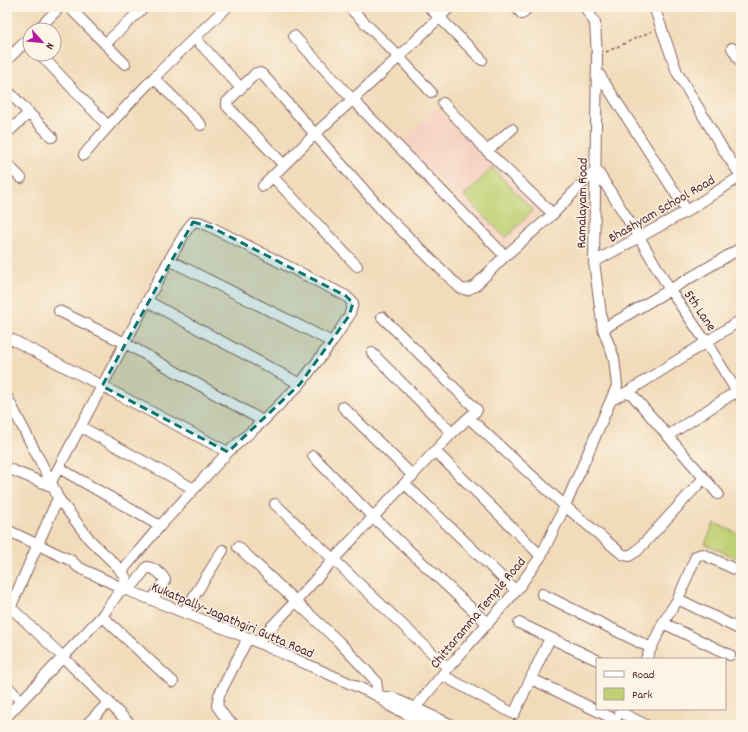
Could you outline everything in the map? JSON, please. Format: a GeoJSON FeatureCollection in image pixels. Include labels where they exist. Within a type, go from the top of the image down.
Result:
{"type":"FeatureCollection","features":[{"type":"Feature","properties":{"kind":"street"},"geometry":{"type":"LineString","coordinates":[[45,22],[60,7]]}},
{"type":"Feature","properties":{"kind":"street"},"geometry":{"type":"LineString","coordinates":[[69,7],[124,64]]}},
{"type":"Feature","properties":{"kind":"street"},"geometry":{"type":"LineString","coordinates":[[105,44],[144,7]]}},
{"type":"Feature","properties":{"kind":"street"},"geometry":{"type":"LineString","coordinates":[[349,7],[399,57],[431,92]]}},
{"type":"Feature","properties":{"kind":"street"},"geometry":{"type":"LineString","coordinates":[[429,7],[482,60]]}},
{"type":"Feature","properties":{"kind":"street"},"geometry":{"type":"LineString","coordinates":[[263,186],[315,134],[399,57],[450,7]]}},
{"type":"Feature","properties":{"kind":"street"},"geometry":{"type":"LineString","coordinates":[[516,7],[522,14],[528,7]]}},
{"type":"Feature","properties":{"kind":"street","name":"Ramalayam Road"},"geometry":{"type":"LineString","coordinates":[[585,7],[595,23],[597,71],[594,262],[603,329],[614,358],[616,372],[617,386],[611,400]]}},
{"type":"Feature","properties":{"kind":"street"},"geometry":{"type":"LineString","coordinates":[[654,7],[677,72],[724,151],[741,176]]}},
{"type":"Feature","properties":{"kind":"street"},"geometry":{"type":"LineString","coordinates":[[84,154],[108,126],[222,9]]}},
{"type":"Feature","properties":{"kind":"street"},"geometry":{"type":"LineString","coordinates":[[294,36],[352,99],[505,256]]}},
{"type":"Feature","properties":{"kind":"street"},"geometry":{"type":"LineString","coordinates":[[195,38],[241,88]]}},
{"type":"Feature","properties":{"kind":"street"},"geometry":{"type":"LineString","coordinates":[[7,60],[22,46]]}},
{"type":"Feature","properties":{"kind":"street"},"geometry":{"type":"LineString","coordinates":[[732,48],[741,63]]}},
{"type":"Feature","properties":{"kind":"street"},"geometry":{"type":"LineString","coordinates":[[48,62],[108,126]]}},
{"type":"Feature","properties":{"kind":"street"},"geometry":{"type":"LineString","coordinates":[[597,71],[687,210]]}},
{"type":"Feature","properties":{"kind":"street"},"geometry":{"type":"LineString","coordinates":[[284,165],[226,106],[227,102],[256,73],[262,74],[386,215],[460,288],[467,290],[475,286],[505,256],[553,214],[596,169]]}},
{"type":"Feature","properties":{"kind":"street"},"geometry":{"type":"LineString","coordinates":[[154,78],[201,125]]}},
{"type":"Feature","properties":{"kind":"street"},"geometry":{"type":"LineString","coordinates":[[7,90],[52,137]]}},
{"type":"Feature","properties":{"kind":"street"},"geometry":{"type":"LineString","coordinates":[[443,103],[487,151],[553,214]]}},
{"type":"Feature","properties":{"kind":"street"},"geometry":{"type":"LineString","coordinates":[[7,133],[28,113]]}},
{"type":"Feature","properties":{"kind":"street"},"geometry":{"type":"LineString","coordinates":[[487,151],[512,129]]}},
{"type":"Feature","properties":{"kind":"street"},"geometry":{"type":"LineString","coordinates":[[7,164],[21,178]]}},
{"type":"Feature","properties":{"kind":"street","name":"5th Lane"},"geometry":{"type":"LineString","coordinates":[[596,169],[670,290],[706,342],[739,394]]}},
{"type":"Feature","properties":{"kind":"street"},"geometry":{"type":"LineString","coordinates":[[272,176],[357,266]]}},
{"type":"Feature","properties":{"kind":"street","name":"Bhashyam School Road"},"geometry":{"type":"LineString","coordinates":[[594,262],[687,210],[741,176]]}},
{"type":"Feature","properties":{"kind":"street"},"geometry":{"type":"LineString","coordinates":[[52,485],[59,468],[169,260],[193,222],[199,222],[211,227],[346,296],[352,303],[349,316],[332,342],[300,384],[263,421],[228,452],[160,526],[121,572]]}},
{"type":"Feature","properties":{"kind":"street"},"geometry":{"type":"LineString","coordinates":[[603,329],[741,248]]}},
{"type":"Feature","properties":{"kind":"street"},"geometry":{"type":"LineString","coordinates":[[169,260],[332,342]]}},
{"type":"Feature","properties":{"kind":"street"},"geometry":{"type":"LineString","coordinates":[[148,301],[300,384]]}},
{"type":"Feature","properties":{"kind":"street"},"geometry":{"type":"LineString","coordinates":[[59,311],[125,343],[263,421]]}},
{"type":"Feature","properties":{"kind":"street"},"geometry":{"type":"LineString","coordinates":[[234,725],[227,720],[217,706],[219,695],[253,640],[296,601],[373,517],[436,452],[452,433],[480,407],[382,317]]}},
{"type":"Feature","properties":{"kind":"street"},"geometry":{"type":"LineString","coordinates":[[611,400],[630,391],[741,320]]}},
{"type":"Feature","properties":{"kind":"street"},"geometry":{"type":"LineString","coordinates":[[10,339],[228,452]]}},
{"type":"Feature","properties":{"kind":"street"},"geometry":{"type":"LineString","coordinates":[[372,353],[452,433]]}},
{"type":"Feature","properties":{"kind":"street"},"geometry":{"type":"LineString","coordinates":[[630,391],[718,494]]}},
{"type":"Feature","properties":{"kind":"street"},"geometry":{"type":"LineString","coordinates":[[669,436],[739,394]]}},
{"type":"Feature","properties":{"kind":"street"},"geometry":{"type":"LineString","coordinates":[[7,397],[58,498],[90,540],[118,567],[126,578],[126,589]]}},
{"type":"Feature","properties":{"kind":"street","name":"Chittaramma Temple Road"},"geometry":{"type":"LineString","coordinates":[[410,716],[445,671],[516,591],[541,556],[565,506],[611,400]]}},
{"type":"Feature","properties":{"kind":"street"},"geometry":{"type":"LineString","coordinates":[[343,407],[413,476]]}},
{"type":"Feature","properties":{"kind":"street"},"geometry":{"type":"LineString","coordinates":[[469,418],[565,506],[622,554],[630,556],[637,551],[704,478]]}},
{"type":"Feature","properties":{"kind":"street"},"geometry":{"type":"LineString","coordinates":[[81,427],[194,489]]}},
{"type":"Feature","properties":{"kind":"street"},"geometry":{"type":"LineString","coordinates":[[436,452],[541,556]]}},
{"type":"Feature","properties":{"kind":"street"},"geometry":{"type":"LineString","coordinates":[[312,456],[373,517],[488,624]]}},
{"type":"Feature","properties":{"kind":"street"},"geometry":{"type":"LineString","coordinates":[[7,468],[52,485]]}},
{"type":"Feature","properties":{"kind":"street"},"geometry":{"type":"LineString","coordinates":[[59,468],[160,526]]}},
{"type":"Feature","properties":{"kind":"street"},"geometry":{"type":"LineString","coordinates":[[405,484],[516,591]]}},
{"type":"Feature","properties":{"kind":"street"},"geometry":{"type":"LineString","coordinates":[[58,498],[9,605],[64,656],[131,725]]}},
{"type":"Feature","properties":{"kind":"street"},"geometry":{"type":"LineString","coordinates":[[275,504],[334,559],[445,671],[514,714],[532,679],[550,638]]}},
{"type":"Feature","properties":{"kind":"street"},"geometry":{"type":"LineString","coordinates":[[7,530],[36,547]]}},
{"type":"Feature","properties":{"kind":"street"},"geometry":{"type":"LineString","coordinates":[[7,537],[36,547]]}},
{"type":"Feature","properties":{"kind":"street","name":"Kukatpally-Jagathgiri Gutta Road"},"geometry":{"type":"LineString","coordinates":[[36,547],[72,561],[78,567],[126,589],[253,640],[378,696],[390,706],[428,725]]}},
{"type":"Feature","properties":{"kind":"street"},"geometry":{"type":"LineString","coordinates":[[238,547],[339,642],[376,681],[378,696]]}},
{"type":"Feature","properties":{"kind":"street"},"geometry":{"type":"LineString","coordinates":[[184,612],[223,550]]}},
{"type":"Feature","properties":{"kind":"street"},"geometry":{"type":"LineString","coordinates":[[646,658],[663,623],[678,599],[692,564],[698,555],[702,554],[741,572]]}},
{"type":"Feature","properties":{"kind":"street"},"geometry":{"type":"LineString","coordinates":[[7,716],[148,567],[152,567],[163,576],[165,580],[152,600]]}},
{"type":"Feature","properties":{"kind":"street"},"geometry":{"type":"LineString","coordinates":[[542,594],[651,648]]}},
{"type":"Feature","properties":{"kind":"street"},"geometry":{"type":"LineString","coordinates":[[678,599],[741,630]]}},
{"type":"Feature","properties":{"kind":"street"},"geometry":{"type":"LineString","coordinates":[[102,616],[173,682]]}},
{"type":"Feature","properties":{"kind":"street"},"geometry":{"type":"LineString","coordinates":[[519,623],[596,660]]}},
{"type":"Feature","properties":{"kind":"street"},"geometry":{"type":"LineString","coordinates":[[663,623],[730,655]]}},
{"type":"Feature","properties":{"kind":"street"},"geometry":{"type":"LineString","coordinates":[[532,679],[596,707]]}},
{"type":"Feature","properties":{"kind":"street"},"geometry":{"type":"LineString","coordinates":[[7,686],[21,701]]}},
{"type":"Feature","properties":{"kind":"street"},"geometry":{"type":"LineString","coordinates":[[86,725],[108,702]]}},
{"type":"Feature","properties":{"kind":"street"},"geometry":{"type":"LineString","coordinates":[[602,710],[618,717],[646,725]]}},
{"type":"Feature","properties":{"kind":"street","name":"Kukatpally-Jagathgiri Gutta Road"},"geometry":{"type":"LineString","coordinates":[[410,716],[452,725]]}},
{"type":"Feature","properties":{"kind":"path"},"geometry":{"type":"LineString","coordinates":[[597,56],[661,28]]}},
{"type":"Feature","properties":{"kind":"highlighted area"},"geometry":{"type":"Polygon","coordinates":[[[193,222],[211,227],[346,296],[353,303],[349,316],[300,384],[228,452],[102,386],[193,222]]]}},
{"type":"Feature","properties":{"kind":"shaded area"},"geometry":{"type":"Polygon","coordinates":[[[436,107],[540,210],[505,246],[401,143],[436,107]]]}},
{"type":"Feature","properties":{"kind":"green space"},"geometry":{"type":"Polygon","coordinates":[[[492,168],[533,210],[506,238],[464,196],[492,168]]]}},
{"type":"Feature","properties":{"kind":"green space"},"geometry":{"type":"Polygon","coordinates":[[[714,523],[741,535],[741,560],[705,544],[714,523]]]}}]}
